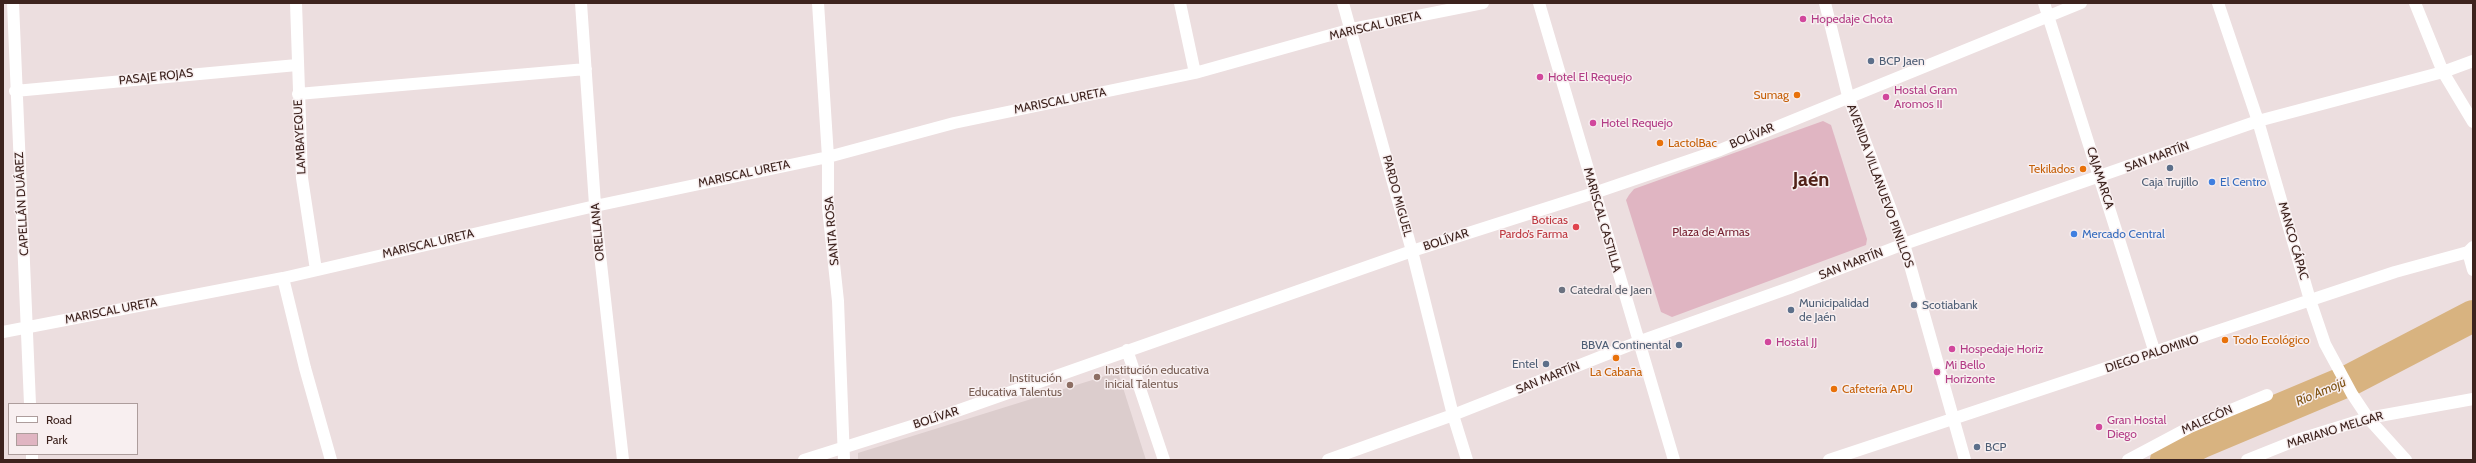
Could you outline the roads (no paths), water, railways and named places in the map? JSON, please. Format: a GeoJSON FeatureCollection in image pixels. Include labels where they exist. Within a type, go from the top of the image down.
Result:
{"type":"FeatureCollection","features":[{"type":"Feature","properties":{"kind":"street","name":"CAPELLÁN DUÁREZ"},"geometry":{"type":"LineString","coordinates":[[13,3],[15,91],[28,326],[30,403]]}},
{"type":"Feature","properties":{"kind":"street","name":"LAMBAYEQUE"},"geometry":{"type":"LineString","coordinates":[[296,3],[302,178],[316,270]]}},
{"type":"Feature","properties":{"kind":"street","name":"ORELLANA"},"geometry":{"type":"LineString","coordinates":[[581,3],[596,206],[623,460]]}},
{"type":"Feature","properties":{"kind":"street","name":"SANTA ROSA"},"geometry":{"type":"LineString","coordinates":[[818,3],[828,157],[828,208],[838,301],[844,460]]}},
{"type":"Feature","properties":{"kind":"street"},"geometry":{"type":"LineString","coordinates":[[1180,3],[1195,74]]}},
{"type":"Feature","properties":{"kind":"street","name":"PARDO MIGUEL"},"geometry":{"type":"LineString","coordinates":[[1343,3],[1352,29],[1412,251],[1453,415],[1467,460]]}},
{"type":"Feature","properties":{"kind":"street","name":"MARISCAL URETA"},"geometry":{"type":"LineString","coordinates":[[3,332],[283,278],[596,206],[828,157],[954,123],[1195,74],[1352,29],[1482,3]]}},
{"type":"Feature","properties":{"kind":"street","name":"MARISCAL CASTILLA"},"geometry":{"type":"LineString","coordinates":[[1539,3],[1594,194],[1674,460]]}},
{"type":"Feature","properties":{"kind":"street","name":"AVENIDA VILLANUEVO PINILLOS"},"geometry":{"type":"LineString","coordinates":[[1825,3],[1848,96],[1904,244],[1952,419],[1965,460]]}},
{"type":"Feature","properties":{"kind":"street","name":"CAJAMARCA"},"geometry":{"type":"LineString","coordinates":[[2044,3],[2155,353]]}},
{"type":"Feature","properties":{"kind":"street","name":"BOLÍVAR"},"geometry":{"type":"LineString","coordinates":[[804,460],[843,446],[934,419],[1412,251],[1594,194],[1720,150],[1848,96],[2081,3]]}},
{"type":"Feature","properties":{"kind":"street","name":"MANCO CÁPAC"},"geometry":{"type":"LineString","coordinates":[[2218,3],[2258,121],[2310,300],[2325,344],[2352,394],[2368,418],[2406,460]]}},
{"type":"Feature","properties":{"kind":"street"},"geometry":{"type":"LineString","coordinates":[[2415,3],[2443,72],[2473,122]]}},
{"type":"Feature","properties":{"kind":"street","name":"SAN MARTÍN"},"geometry":{"type":"LineString","coordinates":[[1328,460],[1453,415],[1638,342],[1792,287],[1904,244],[2100,178],[2258,121],[2443,72],[2473,61]]}},
{"type":"Feature","properties":{"kind":"street","name":"PASAJE ROJAS"},"geometry":{"type":"LineString","coordinates":[[15,91],[297,65]]}},
{"type":"Feature","properties":{"kind":"street"},"geometry":{"type":"LineString","coordinates":[[298,94],[586,69]]}},
{"type":"Feature","properties":{"kind":"street"},"geometry":{"type":"LineString","coordinates":[[2470,250],[2473,270]]}},
{"type":"Feature","properties":{"kind":"street","name":"DIEGO PALOMINO"},"geometry":{"type":"LineString","coordinates":[[1829,460],[2155,353],[2395,272],[2470,250]]}},
{"type":"Feature","properties":{"kind":"street"},"geometry":{"type":"LineString","coordinates":[[283,278],[305,368],[332,460]]}},
{"type":"Feature","properties":{"kind":"street"},"geometry":{"type":"LineString","coordinates":[[1127,350],[1164,460]]}},
{"type":"Feature","properties":{"kind":"street","name":"MALECÓN"},"geometry":{"type":"LineString","coordinates":[[2128,460],[2190,427],[2267,394]]}},
{"type":"Feature","properties":{"kind":"street","name":"MARIANO MELGAR"},"geometry":{"type":"LineString","coordinates":[[2247,460],[2297,440],[2368,418],[2473,399]]}},
{"type":"Feature","properties":{"kind":"waterway","name":"Río Amojú"},"geometry":{"type":"LineString","coordinates":[[2166,460],[2202,442],[2352,379],[2473,316]]}},
{"type":"Feature","properties":{"kind":"place","name":"Hopedaje Chota"},"geometry":{"type":"Point","coordinates":[1803,19]}},
{"type":"Feature","properties":{"kind":"place","name":"BCP Jaen"},"geometry":{"type":"Point","coordinates":[1871,61]}},
{"type":"Feature","properties":{"kind":"place","name":"Hotel El Requejo"},"geometry":{"type":"Point","coordinates":[1540,77]}},
{"type":"Feature","properties":{"kind":"place","name":"Sumag"},"geometry":{"type":"Point","coordinates":[1797,95]}},
{"type":"Feature","properties":{"kind":"place","name":"Hostal Gram Aromos II"},"geometry":{"type":"Point","coordinates":[1886,97]}},
{"type":"Feature","properties":{"kind":"place","name":"Hotel Requejo"},"geometry":{"type":"Point","coordinates":[1593,123]}},
{"type":"Feature","properties":{"kind":"place","name":"LactolBac"},"geometry":{"type":"Point","coordinates":[1660,143]}},
{"type":"Feature","properties":{"kind":"place","name":"Caja Trujillo"},"geometry":{"type":"Point","coordinates":[2170,168]}},
{"type":"Feature","properties":{"kind":"place","name":"Tekilados"},"geometry":{"type":"Point","coordinates":[2083,169]}},
{"type":"Feature","properties":{"kind":"place","name":"El Centro"},"geometry":{"type":"Point","coordinates":[2212,182]}},
{"type":"Feature","properties":{"kind":"place","name":"Boticas Pardo’s Farma"},"geometry":{"type":"Point","coordinates":[1576,227]}},
{"type":"Feature","properties":{"kind":"place","name":"Mercado Central"},"geometry":{"type":"Point","coordinates":[2074,234]}},
{"type":"Feature","properties":{"kind":"place","name":"Catedral de Jaen"},"geometry":{"type":"Point","coordinates":[1562,290]}},
{"type":"Feature","properties":{"kind":"place","name":"Scotiabank"},"geometry":{"type":"Point","coordinates":[1914,305]}},
{"type":"Feature","properties":{"kind":"place","name":"Municipalidad de Jaén"},"geometry":{"type":"Point","coordinates":[1791,310]}},
{"type":"Feature","properties":{"kind":"place","name":"Todo Ecológico"},"geometry":{"type":"Point","coordinates":[2225,340]}},
{"type":"Feature","properties":{"kind":"place","name":"Hostal JJ"},"geometry":{"type":"Point","coordinates":[1768,342]}},
{"type":"Feature","properties":{"kind":"place","name":"BBVA Continental"},"geometry":{"type":"Point","coordinates":[1679,345]}},
{"type":"Feature","properties":{"kind":"place","name":"Hospedaje Horiz"},"geometry":{"type":"Point","coordinates":[1952,349]}},
{"type":"Feature","properties":{"kind":"place","name":"La Cabaña"},"geometry":{"type":"Point","coordinates":[1616,358]}},
{"type":"Feature","properties":{"kind":"place","name":"Entel"},"geometry":{"type":"Point","coordinates":[1546,364]}},
{"type":"Feature","properties":{"kind":"place","name":"Mi Bello Horizonte"},"geometry":{"type":"Point","coordinates":[1937,372]}},
{"type":"Feature","properties":{"kind":"place","name":"Institución educativa inicial Talentus"},"geometry":{"type":"Point","coordinates":[1097,377]}},
{"type":"Feature","properties":{"kind":"place","name":"Institución Educativa Talentus"},"geometry":{"type":"Point","coordinates":[1070,385]}},
{"type":"Feature","properties":{"kind":"place","name":"Cafetería APU"},"geometry":{"type":"Point","coordinates":[1834,389]}},
{"type":"Feature","properties":{"kind":"place","name":"Gran Hostal Diego"},"geometry":{"type":"Point","coordinates":[2099,427]}},
{"type":"Feature","properties":{"kind":"place","name":"BCP"},"geometry":{"type":"Point","coordinates":[1977,447]}},
{"type":"Feature","properties":{"kind":"district","name":"Jaén"},"geometry":{"type":"Point","coordinates":[1811,180]}},
{"type":"Feature","properties":{"kind":"park label","name":"Plaza de Armas"},"geometry":{"type":"Point","coordinates":[1711,232]}}]}
